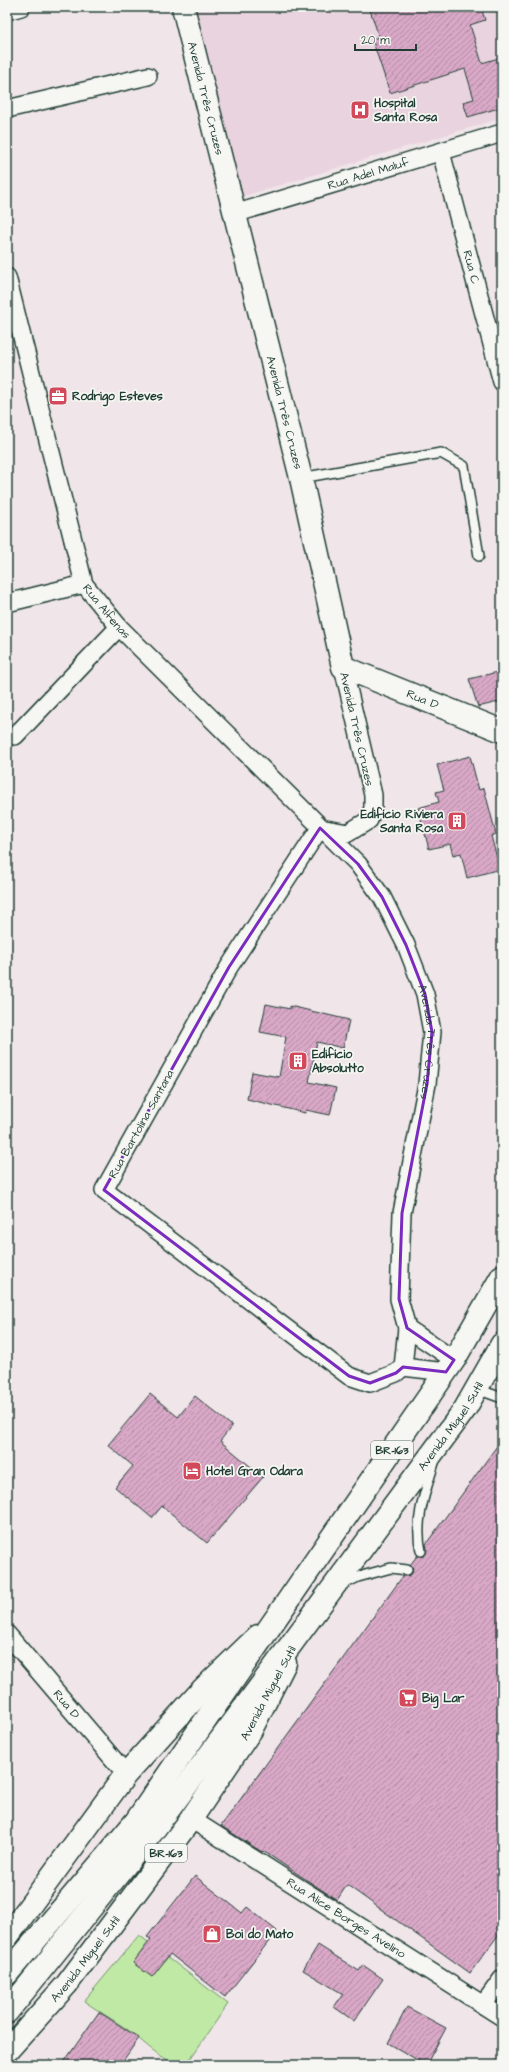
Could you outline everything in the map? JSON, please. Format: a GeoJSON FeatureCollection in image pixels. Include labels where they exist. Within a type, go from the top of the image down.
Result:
{"type":"FeatureCollection","features":[{"type":"Feature","properties":{"kind":"main road","name":"Avenida Três Cruzes"},"geometry":{"type":"LineString","coordinates":[[183,7],[301,478],[343,667]]}},
{"type":"Feature","properties":{"kind":"main road","name":"Rua D"},"geometry":{"type":"LineString","coordinates":[[343,667],[502,731]]}},
{"type":"Feature","properties":{"kind":"main road","name":"BR-163"},"geometry":{"type":"LineString","coordinates":[[7,1974],[136,1821],[450,1366],[502,1276]]}},
{"type":"Feature","properties":{"kind":"main road","name":"Avenida Miguel Sutil"},"geometry":{"type":"LineString","coordinates":[[7,2051],[67,1984],[191,1819],[251,1730],[298,1636],[465,1409],[502,1344]]}},
{"type":"Feature","properties":{"kind":"main road","name":"BR-163"},"geometry":{"type":"LineString","coordinates":[[7,1937],[126,1774],[202,1689],[274,1619]]}},
{"type":"Feature","properties":{"kind":"main road","name":"BR-163"},"geometry":{"type":"LineString","coordinates":[[7,2012],[153,1831],[298,1636]]}},
{"type":"Feature","properties":{"kind":"street"},"geometry":{"type":"LineString","coordinates":[[7,11],[21,7]]}},
{"type":"Feature","properties":{"kind":"street"},"geometry":{"type":"LineString","coordinates":[[7,109],[148,76]]}},
{"type":"Feature","properties":{"kind":"street","name":"Rua Adel Maluf"},"geometry":{"type":"LineString","coordinates":[[234,214],[502,133]]}},
{"type":"Feature","properties":{"kind":"street","name":"Rua C"},"geometry":{"type":"LineString","coordinates":[[441,152],[502,382]]}},
{"type":"Feature","properties":{"kind":"street","name":"Rua Alfenas"},"geometry":{"type":"LineString","coordinates":[[7,277],[84,584],[119,627],[320,828]]}},
{"type":"Feature","properties":{"kind":"street"},"geometry":{"type":"LineString","coordinates":[[7,603],[84,584]]}},
{"type":"Feature","properties":{"kind":"street"},"geometry":{"type":"LineString","coordinates":[[15,736],[119,627]]}},
{"type":"Feature","properties":{"kind":"street","name":"Avenida Três Cruzes"},"geometry":{"type":"LineString","coordinates":[[320,828],[348,833],[369,820],[373,808],[373,795],[343,667]]}},
{"type":"Feature","properties":{"kind":"street","name":"Avenida Três Cruzes"},"geometry":{"type":"LineString","coordinates":[[320,828],[358,864],[382,897],[406,945],[425,994],[432,1032],[427,1084],[402,1213],[399,1299],[407,1328]]}},
{"type":"Feature","properties":{"kind":"street","name":"Rua Bartolina Santana"},"geometry":{"type":"LineString","coordinates":[[320,828],[229,967],[104,1190],[349,1376],[370,1383],[396,1373],[402,1367]]}},
{"type":"Feature","properties":{"kind":"street"},"geometry":{"type":"LineString","coordinates":[[407,1328],[450,1366]]}},
{"type":"Feature","properties":{"kind":"street"},"geometry":{"type":"LineString","coordinates":[[407,1328],[402,1367],[450,1366]]}},
{"type":"Feature","properties":{"kind":"street","name":"Rua D"},"geometry":{"type":"LineString","coordinates":[[7,1634],[126,1774]]}},
{"type":"Feature","properties":{"kind":"street","name":"Rua Alice Borges Avelino"},"geometry":{"type":"LineString","coordinates":[[191,1819],[502,2017]]}},
{"type":"Feature","properties":{"kind":"street"},"geometry":{"type":"LineString","coordinates":[[483,2005],[502,1979]]}},
{"type":"Feature","properties":{"kind":"lane"},"geometry":{"type":"LineString","coordinates":[[301,478],[441,454],[464,466],[479,556]]}},
{"type":"Feature","properties":{"kind":"lane"},"geometry":{"type":"LineString","coordinates":[[477,1389],[502,1398]]}},
{"type":"Feature","properties":{"kind":"lane"},"geometry":{"type":"LineString","coordinates":[[421,1551],[417,1535],[420,1513],[440,1444]]}},
{"type":"Feature","properties":{"kind":"lane"},"geometry":{"type":"LineString","coordinates":[[333,1588],[358,1577],[391,1568],[407,1570]]}},
{"type":"Feature","properties":{"kind":"highlighted area"},"geometry":{"type":"Polygon","coordinates":[[[320,828],[358,864],[382,897],[406,945],[425,994],[432,1032],[427,1084],[402,1213],[399,1299],[407,1328],[454,1360],[446,1372],[403,1367],[396,1373],[370,1383],[349,1376],[104,1190],[229,967],[320,828]]]}},
{"type":"Feature","properties":{"kind":"shaded area","name":"Hospital Santa Rosa"},"geometry":{"type":"Polygon","coordinates":[[[193,7],[500,7],[392,44],[502,9],[502,118],[237,198],[193,7]]]}},
{"type":"Feature","properties":{"kind":"green space"},"geometry":{"type":"Polygon","coordinates":[[[139,1935],[228,2004],[186,2065],[173,2062],[160,2056],[132,2033],[84,2001],[139,1935]]]}},
{"type":"Feature","properties":{"kind":"building"},"geometry":{"type":"Polygon","coordinates":[[[369,7],[481,7],[485,20],[470,25],[482,63],[502,57],[502,107],[468,117],[463,102],[474,99],[465,69],[390,93],[372,39],[379,37],[369,7]]]}},
{"type":"Feature","properties":{"kind":"building"},"geometry":{"type":"Polygon","coordinates":[[[502,671],[502,701],[478,707],[469,679],[502,671]]]}},
{"type":"Feature","properties":{"kind":"building","name":"Edifício Riviera Santa Rosa"},"geometry":{"type":"Polygon","coordinates":[[[470,756],[479,790],[484,788],[496,834],[491,836],[500,869],[467,878],[461,853],[453,855],[450,844],[429,849],[418,808],[439,802],[436,792],[444,790],[437,765],[470,756]]]}},
{"type":"Feature","properties":{"kind":"building","name":"Edifício Absolutto"},"geometry":{"type":"Polygon","coordinates":[[[266,1004],[290,1009],[290,1006],[349,1020],[343,1048],[317,1042],[309,1082],[336,1088],[330,1115],[306,1110],[305,1113],[247,1099],[252,1072],[279,1077],[286,1037],[260,1032],[266,1004]]]}},
{"type":"Feature","properties":{"kind":"building","name":"Hotel Gran Odara"},"geometry":{"type":"Polygon","coordinates":[[[150,1394],[178,1417],[195,1396],[232,1426],[220,1441],[263,1477],[207,1543],[162,1506],[152,1518],[115,1487],[133,1466],[108,1445],[150,1394]]]}},
{"type":"Feature","properties":{"kind":"building","name":"Big Lar"},"geometry":{"type":"Polygon","coordinates":[[[502,1439],[502,1930],[470,1973],[347,1885],[337,1900],[263,1851],[262,1852],[221,1826],[403,1576],[409,1576],[412,1573],[413,1568],[410,1565],[417,1556],[425,1555],[427,1550],[426,1544],[502,1439]]]}},
{"type":"Feature","properties":{"kind":"building","name":"Boi do Mato"},"geometry":{"type":"Polygon","coordinates":[[[195,1876],[242,1913],[247,1907],[277,1931],[225,1997],[170,1954],[152,1977],[133,1963],[151,1939],[147,1937],[195,1876]]]}},
{"type":"Feature","properties":{"kind":"building"},"geometry":{"type":"Polygon","coordinates":[[[318,1945],[359,1971],[363,1965],[383,1979],[354,2021],[334,2007],[343,1994],[303,1970],[318,1945]]]}},
{"type":"Feature","properties":{"kind":"building"},"geometry":{"type":"Polygon","coordinates":[[[407,2007],[446,2028],[426,2065],[388,2043],[407,2007]]]}},
{"type":"Feature","properties":{"kind":"building"},"geometry":{"type":"Polygon","coordinates":[[[99,2012],[139,2038],[120,2065],[62,2065],[99,2012]]]}},
{"type":"Feature","properties":{"kind":"place","name":"Hospital Santa Rosa"},"geometry":{"type":"Point","coordinates":[360,110]}},
{"type":"Feature","properties":{"kind":"place","name":"Rodrigo Esteves"},"geometry":{"type":"Point","coordinates":[58,396]}},
{"type":"Feature","properties":{"kind":"place","name":"Edifício Riviera Santa Rosa"},"geometry":{"type":"Point","coordinates":[457,821]}},
{"type":"Feature","properties":{"kind":"place","name":"Edifício Absolutto"},"geometry":{"type":"Point","coordinates":[298,1061]}},
{"type":"Feature","properties":{"kind":"place","name":"Hotel Gran Odara"},"geometry":{"type":"Point","coordinates":[192,1471]}},
{"type":"Feature","properties":{"kind":"place","name":"Big Lar"},"geometry":{"type":"Point","coordinates":[408,1698]}},
{"type":"Feature","properties":{"kind":"place","name":"Boi do Mato"},"geometry":{"type":"Point","coordinates":[212,1934]}}]}
